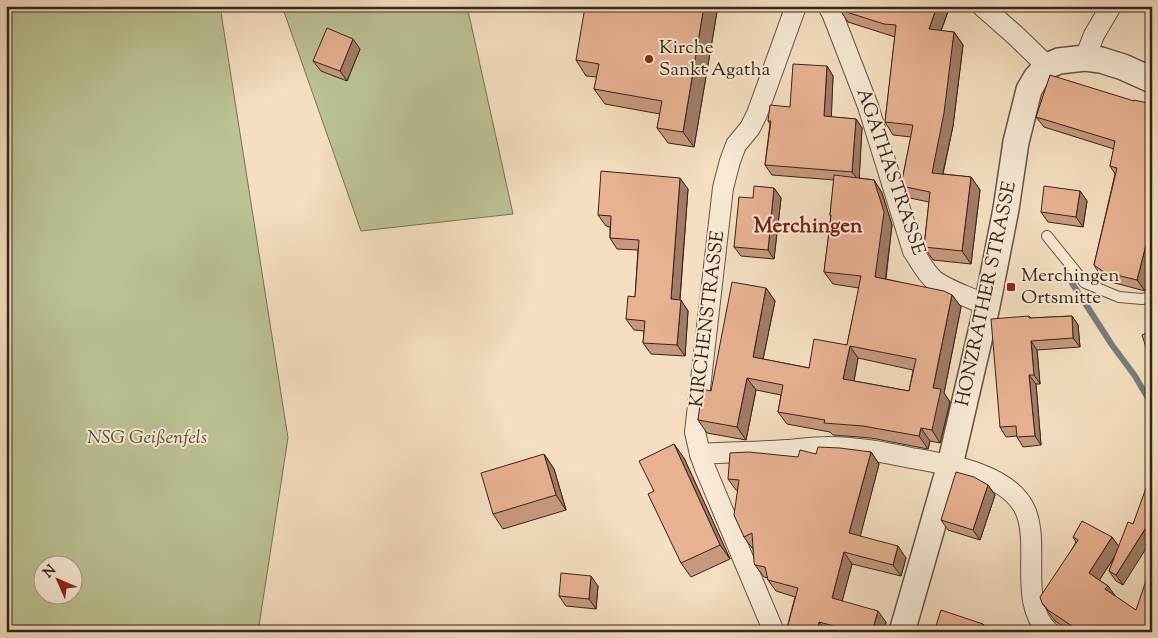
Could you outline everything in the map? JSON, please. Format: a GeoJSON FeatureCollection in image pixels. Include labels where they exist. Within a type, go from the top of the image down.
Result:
{"type":"FeatureCollection","features":[{"type":"Feature","properties":{"kind":"street","name":"KIRCHENSTRASSE"},"geometry":{"type":"LineString","coordinates":[[774,632],[700,454],[695,432],[724,188],[730,161],[736,145],[750,128],[757,114],[796,6]]}},
{"type":"Feature","properties":{"kind":"street","name":"AGATHASTRASSE"},"geometry":{"type":"LineString","coordinates":[[828,6],[868,106],[914,251],[925,270],[935,281],[987,306]]}},
{"type":"Feature","properties":{"kind":"street"},"geometry":{"type":"LineString","coordinates":[[982,6],[1047,66],[1059,60],[1084,58],[1101,60],[1123,67],[1152,80]]}},
{"type":"Feature","properties":{"kind":"street"},"geometry":{"type":"LineString","coordinates":[[1084,58],[1094,35],[1111,6]]}},
{"type":"Feature","properties":{"kind":"street","name":"HONZRATHER STRASSE"},"geometry":{"type":"LineString","coordinates":[[902,632],[950,465],[987,306],[1006,209],[1016,142],[1029,90],[1036,78],[1047,66]]}},
{"type":"Feature","properties":{"kind":"street"},"geometry":{"type":"LineString","coordinates":[[700,454],[785,451],[826,447],[862,448],[950,465],[979,473],[995,481],[1014,495],[1026,511],[1031,532],[1033,605],[1038,619],[1049,632]]}},
{"type":"Feature","properties":{"kind":"lane"},"geometry":{"type":"LineString","coordinates":[[1047,236],[1085,283],[1120,297],[1142,299],[1152,297]]}},
{"type":"Feature","properties":{"kind":"green space","name":"NSG Geißenfels"},"geometry":{"type":"Polygon","coordinates":[[[6,6],[220,6],[288,438],[258,632],[6,632],[6,6]]]}},
{"type":"Feature","properties":{"kind":"green space"},"geometry":{"type":"Polygon","coordinates":[[[282,6],[467,6],[513,214],[361,231],[282,6]]]}},
{"type":"Feature","properties":{"kind":"building","name":"Kirche Sankt Agatha"},"geometry":{"type":"Polygon","coordinates":[[[611,6],[704,6],[683,132],[657,128],[662,101],[594,89],[599,64],[576,60],[585,7],[610,11],[611,6]]]}},
{"type":"Feature","properties":{"kind":"building"},"geometry":{"type":"Polygon","coordinates":[[[841,6],[937,6],[929,29],[954,32],[944,113],[932,173],[971,177],[962,251],[924,247],[930,192],[901,186],[913,125],[885,122],[896,25],[884,24],[840,10],[841,6]]]}},
{"type":"Feature","properties":{"kind":"building"},"geometry":{"type":"Polygon","coordinates":[[[327,28],[353,39],[340,71],[313,61],[327,28]]]}},
{"type":"Feature","properties":{"kind":"building"},"geometry":{"type":"Polygon","coordinates":[[[793,64],[827,66],[824,116],[856,119],[852,172],[765,165],[771,121],[768,121],[770,105],[790,107],[793,64]]]}},
{"type":"Feature","properties":{"kind":"building"},"geometry":{"type":"Polygon","coordinates":[[[1050,75],[1134,101],[1152,104],[1152,234],[1149,233],[1137,280],[1104,272],[1094,265],[1117,168],[1110,166],[1115,141],[1036,117],[1050,75]]]}},
{"type":"Feature","properties":{"kind":"building"},"geometry":{"type":"Polygon","coordinates":[[[601,171],[680,178],[671,299],[681,300],[677,345],[643,343],[645,321],[626,319],[628,296],[635,297],[639,240],[610,238],[611,216],[598,215],[601,171]]]}},
{"type":"Feature","properties":{"kind":"building"},"geometry":{"type":"Polygon","coordinates":[[[834,175],[874,180],[884,212],[875,277],[944,291],[952,295],[933,388],[941,389],[932,430],[921,428],[919,436],[863,426],[824,423],[825,420],[778,412],[783,385],[747,378],[737,427],[698,420],[702,389],[711,391],[732,282],[766,288],[753,357],[809,368],[814,339],[847,345],[861,276],[824,272],[834,175]],[[850,346],[843,379],[909,391],[916,359],[850,346]]]}},
{"type":"Feature","properties":{"kind":"building"},"geometry":{"type":"Polygon","coordinates":[[[754,186],[774,188],[768,250],[734,247],[739,197],[753,198],[754,186]]]}},
{"type":"Feature","properties":{"kind":"building"},"geometry":{"type":"Polygon","coordinates":[[[1044,186],[1080,191],[1076,217],[1041,212],[1044,186]]]}},
{"type":"Feature","properties":{"kind":"building"},"geometry":{"type":"Polygon","coordinates":[[[1029,316],[1029,318],[1072,316],[1073,338],[1031,341],[1034,375],[1029,375],[1035,436],[1017,437],[1016,426],[1000,427],[991,319],[1029,316]]]}},
{"type":"Feature","properties":{"kind":"building"},"geometry":{"type":"Polygon","coordinates":[[[1152,331],[1152,366],[1142,335],[1152,331]]]}},
{"type":"Feature","properties":{"kind":"building"},"geometry":{"type":"Polygon","coordinates":[[[674,444],[720,545],[681,563],[648,494],[654,491],[639,461],[674,444]]]}},
{"type":"Feature","properties":{"kind":"building"},"geometry":{"type":"Polygon","coordinates":[[[818,447],[871,452],[849,533],[898,546],[893,565],[844,552],[832,598],[878,611],[872,632],[856,632],[819,622],[817,632],[786,632],[798,588],[768,580],[765,567],[755,565],[752,533],[744,537],[734,515],[739,480],[728,479],[730,453],[749,452],[798,457],[800,450],[816,454],[818,447]]]}},
{"type":"Feature","properties":{"kind":"building"},"geometry":{"type":"Polygon","coordinates":[[[544,454],[556,495],[493,514],[481,473],[544,454]]]}},
{"type":"Feature","properties":{"kind":"building"},"geometry":{"type":"Polygon","coordinates":[[[956,472],[974,477],[988,485],[973,530],[941,520],[956,472]]]}},
{"type":"Feature","properties":{"kind":"building"},"geometry":{"type":"Polygon","coordinates":[[[1146,488],[1152,491],[1152,518],[1116,575],[1109,571],[1128,522],[1133,524],[1146,488]]]}},
{"type":"Feature","properties":{"kind":"building"},"geometry":{"type":"Polygon","coordinates":[[[1082,521],[1112,537],[1089,573],[1108,586],[1105,589],[1136,610],[1149,572],[1152,573],[1152,632],[1081,632],[1048,610],[1042,603],[1040,597],[1078,540],[1073,537],[1082,521]]]}},
{"type":"Feature","properties":{"kind":"building"},"geometry":{"type":"Polygon","coordinates":[[[561,573],[591,576],[589,599],[559,596],[561,573]]]}},
{"type":"Feature","properties":{"kind":"building"},"geometry":{"type":"Polygon","coordinates":[[[941,610],[983,624],[981,632],[934,632],[941,610]]]}},
{"type":"Feature","properties":{"kind":"waterway"},"geometry":{"type":"LineString","coordinates":[[1072,283],[1112,345],[1135,376],[1152,405]]}},
{"type":"Feature","properties":{"kind":"place","name":"Kirche Sankt Agatha"},"geometry":{"type":"Point","coordinates":[649,59]}},
{"type":"Feature","properties":{"kind":"place","name":"Merchingen Ortsmitte"},"geometry":{"type":"Point","coordinates":[1011,287]}},
{"type":"Feature","properties":{"kind":"district","name":"Merchingen"},"geometry":{"type":"Point","coordinates":[808,227]}}]}
